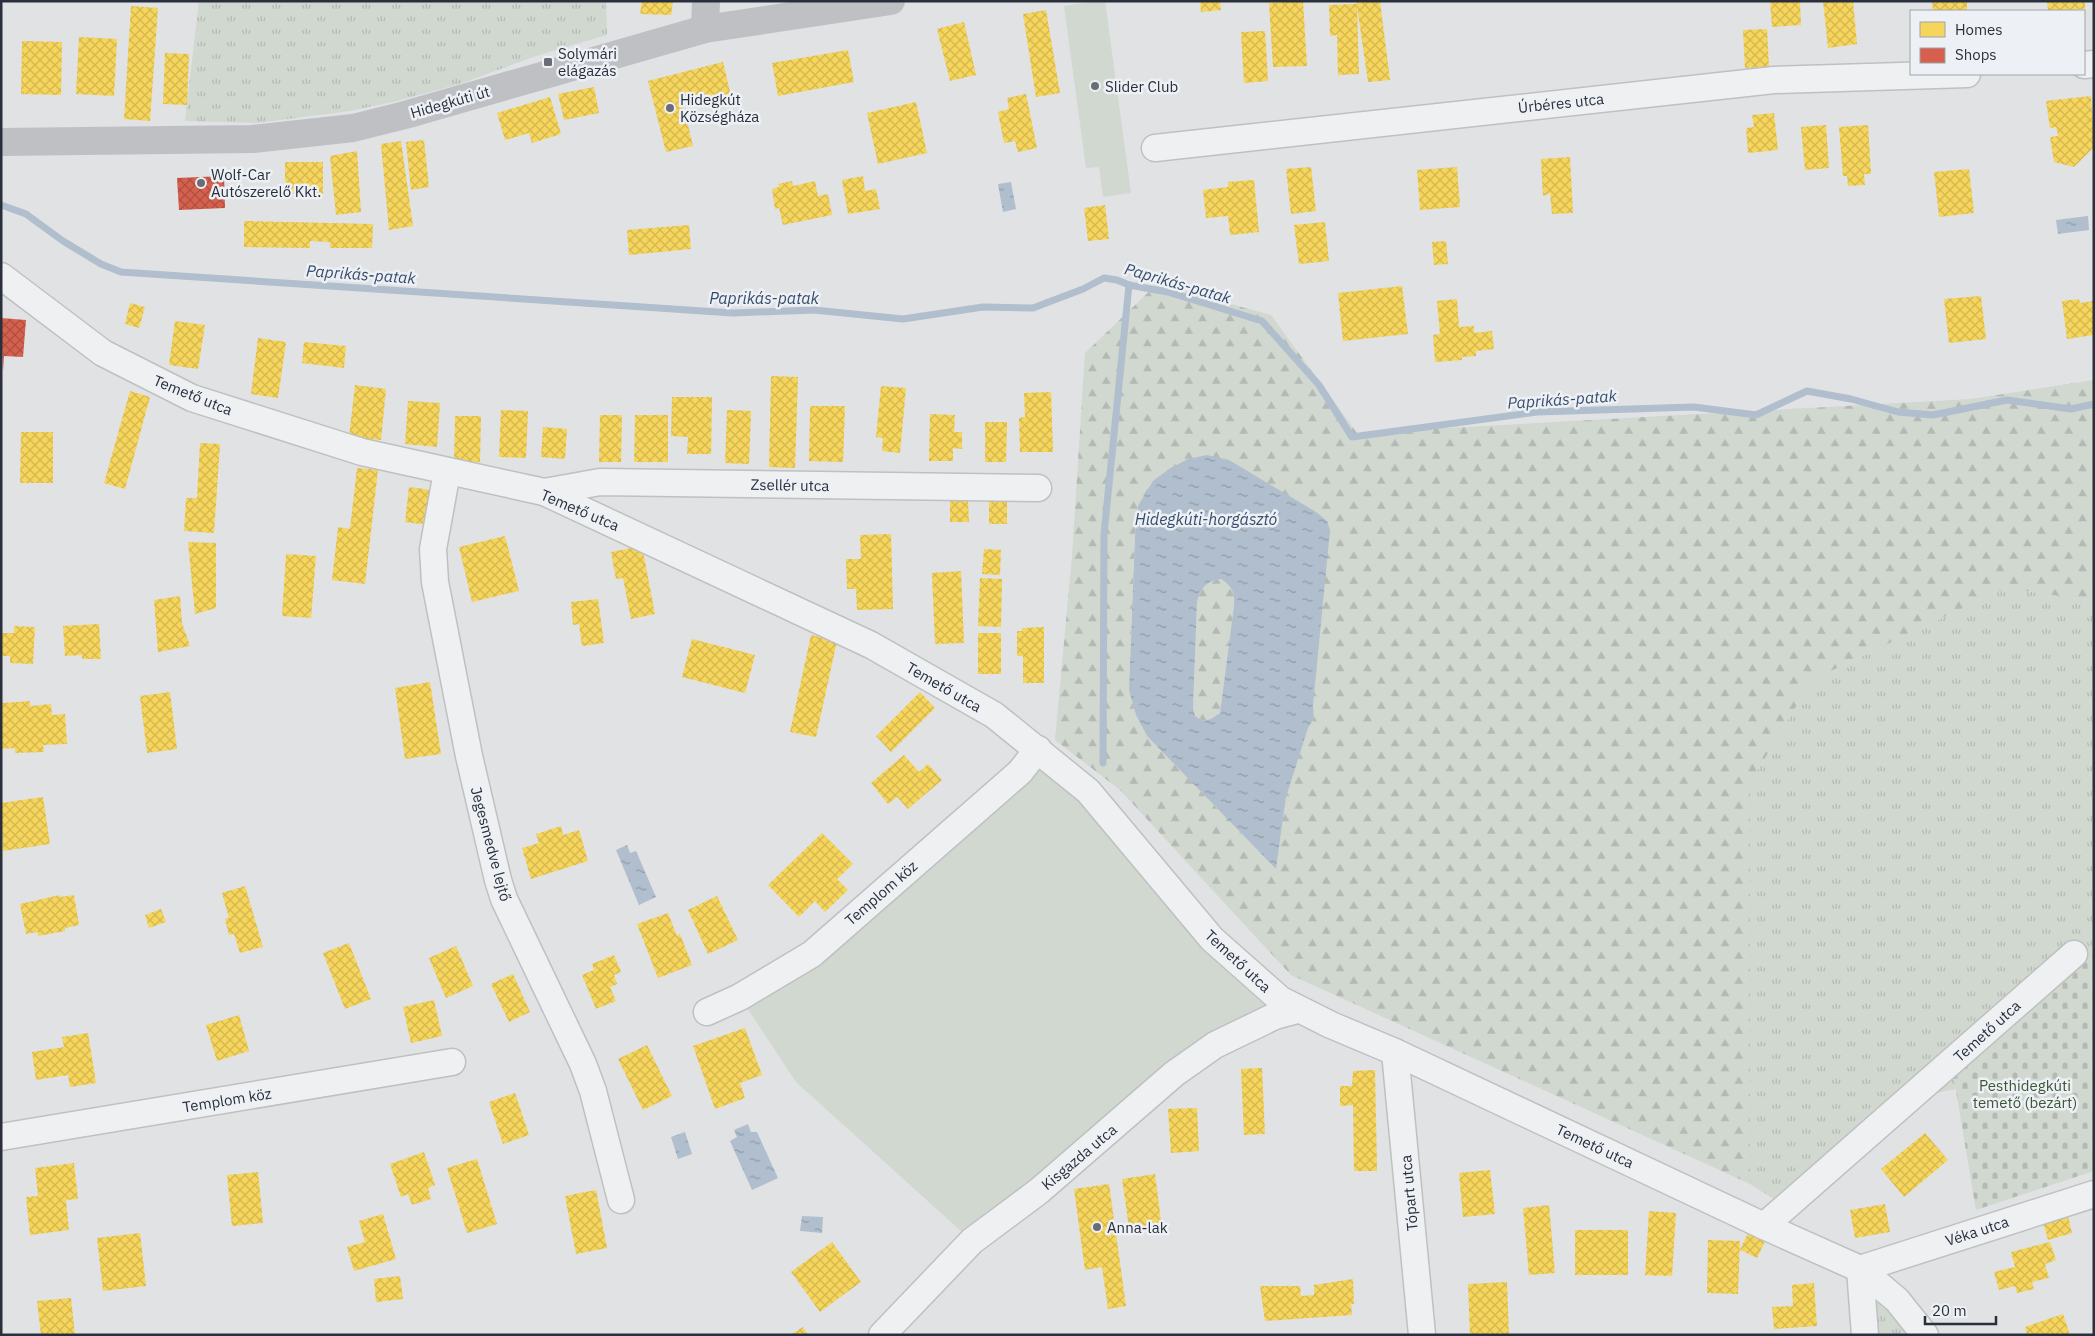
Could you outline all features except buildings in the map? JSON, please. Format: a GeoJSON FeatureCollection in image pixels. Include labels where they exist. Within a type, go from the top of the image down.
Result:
{"type":"FeatureCollection","features":[{"type":"Feature","properties":{"kind":"main road"},"geometry":{"type":"LineString","coordinates":[[705,29],[706,1]]}},
{"type":"Feature","properties":{"kind":"main road","name":"Hidegkúti út"},"geometry":{"type":"LineString","coordinates":[[1,142],[253,139],[353,128],[405,115],[705,29],[891,1]]}},
{"type":"Feature","properties":{"kind":"street","name":"Úrbéres utca"},"geometry":{"type":"LineString","coordinates":[[1155,148],[1774,80],[1935,75]]}},
{"type":"Feature","properties":{"kind":"street","name":"Temető utca"},"geometry":{"type":"LineString","coordinates":[[1,276],[103,353],[192,398],[304,435],[447,472],[544,492],[871,645],[994,715],[1088,791],[1212,940],[1281,1000],[1297,1010],[1395,1052],[1764,1226],[1860,1268],[1897,1300],[1926,1335]]}},
{"type":"Feature","properties":{"kind":"street"},"geometry":{"type":"LineString","coordinates":[[1,298],[33,300]]}},
{"type":"Feature","properties":{"kind":"street","name":"Jegesmedve lejtő"},"geometry":{"type":"LineString","coordinates":[[447,472],[433,550],[435,582],[467,746],[496,870],[504,899],[583,1064],[593,1091],[621,1200]]}},
{"type":"Feature","properties":{"kind":"street","name":"Zsellér utca"},"geometry":{"type":"LineString","coordinates":[[544,492],[600,482],[1038,488]]}},
{"type":"Feature","properties":{"kind":"street","name":"Templom köz"},"geometry":{"type":"LineString","coordinates":[[706,1012],[740,997],[812,954],[1020,772],[1038,750]]}},
{"type":"Feature","properties":{"kind":"street","name":"Temető utca"},"geometry":{"type":"LineString","coordinates":[[1764,1226],[2074,954]]}},
{"type":"Feature","properties":{"kind":"street","name":"Kisgazda utca"},"geometry":{"type":"LineString","coordinates":[[882,1335],[972,1241],[1039,1191],[1174,1074],[1215,1045],[1275,1016],[1297,1010]]}},
{"type":"Feature","properties":{"kind":"street","name":"Tópart utca"},"geometry":{"type":"LineString","coordinates":[[1395,1052],[1422,1335]]}},
{"type":"Feature","properties":{"kind":"street","name":"Templom köz"},"geometry":{"type":"LineString","coordinates":[[1,1137],[452,1062]]}},
{"type":"Feature","properties":{"kind":"street","name":"Véka utca"},"geometry":{"type":"LineString","coordinates":[[1860,1268],[2094,1194]]}},
{"type":"Feature","properties":{"kind":"street"},"geometry":{"type":"LineString","coordinates":[[1860,1268],[1865,1335]]}},
{"type":"Feature","properties":{"kind":"green space"},"geometry":{"type":"Polygon","coordinates":[[[199,1],[606,1],[607,35],[536,56],[463,83],[397,101],[350,111],[257,123],[185,121],[199,1]]]}},
{"type":"Feature","properties":{"kind":"green space","name":"Slider Club"},"geometry":{"type":"Polygon","coordinates":[[[1105,1],[1131,193],[1103,197],[1099,167],[1086,168],[1064,6],[1105,1]]]}},
{"type":"Feature","properties":{"kind":"green space"},"geometry":{"type":"Polygon","coordinates":[[[1157,284],[1271,315],[1357,433],[1971,399],[2094,380],[2094,601],[2005,588],[1812,680],[1750,783],[1750,1184],[1291,975],[1120,790],[1055,740],[1072,556],[1085,353],[1157,284]],[[1291,498],[1138,506],[1129,690],[1136,715],[1147,736],[1276,869],[1286,797],[1308,727],[1314,718],[1313,705],[1327,521],[1291,498]]]}},
{"type":"Feature","properties":{"kind":"green space"},"geometry":{"type":"Polygon","coordinates":[[[1221,579],[1232,590],[1234,606],[1220,713],[1211,719],[1203,721],[1195,716],[1193,708],[1197,602],[1200,593],[1208,583],[1221,579]]]}},
{"type":"Feature","properties":{"kind":"green space"},"geometry":{"type":"Polygon","coordinates":[[[2005,588],[2094,601],[2094,1064],[1934,1093],[1794,1212],[1750,1184],[1750,783],[1812,680],[2005,588]]]}},
{"type":"Feature","properties":{"kind":"green space"},"geometry":{"type":"Polygon","coordinates":[[[1038,749],[1281,1000],[1215,1045],[972,1241],[796,1082],[740,997],[812,954],[1038,749]]]}},
{"type":"Feature","properties":{"kind":"green space","name":"Pesthidegkúti temető (bezárt)"},"geometry":{"type":"Polygon","coordinates":[[[2094,943],[2094,1171],[1976,1210],[1952,1067],[2094,943]]]}},
{"type":"Feature","properties":{"kind":"green space"},"geometry":{"type":"Polygon","coordinates":[[[1864,1281],[1910,1335],[1862,1335],[1864,1281]]]}},
{"type":"Feature","properties":{"kind":"water"},"geometry":{"type":"Polygon","coordinates":[[[1011,182],[1016,209],[1003,212],[998,184],[1011,182]]]}},
{"type":"Feature","properties":{"kind":"water"},"geometry":{"type":"Polygon","coordinates":[[[2088,216],[2089,230],[2058,234],[2056,220],[2088,216]]]}},
{"type":"Feature","properties":{"kind":"water","name":"Hidegkúti-horgásztó"},"geometry":{"type":"Polygon","coordinates":[[[1207,455],[1229,460],[1316,512],[1327,521],[1330,530],[1313,705],[1314,718],[1308,728],[1286,797],[1276,869],[1147,736],[1136,715],[1129,690],[1138,506],[1153,481],[1169,469],[1188,459],[1207,455]],[[1221,579],[1208,583],[1202,589],[1197,602],[1193,708],[1195,716],[1203,721],[1211,719],[1220,713],[1234,606],[1232,590],[1221,579]]]}},
{"type":"Feature","properties":{"kind":"water"},"geometry":{"type":"Polygon","coordinates":[[[627,845],[630,853],[636,851],[656,897],[639,905],[616,850],[627,845]]]}},
{"type":"Feature","properties":{"kind":"water"},"geometry":{"type":"Polygon","coordinates":[[[748,1124],[751,1132],[757,1132],[778,1178],[752,1190],[730,1141],[737,1137],[734,1130],[748,1124]]]}},
{"type":"Feature","properties":{"kind":"water"},"geometry":{"type":"Polygon","coordinates":[[[685,1132],[692,1154],[678,1159],[671,1137],[685,1132]]]}},
{"type":"Feature","properties":{"kind":"water"},"geometry":{"type":"Polygon","coordinates":[[[802,1216],[823,1217],[822,1233],[800,1231],[802,1216]]]}},
{"type":"Feature","properties":{"kind":"waterway","name":"Paprikás-patak"},"geometry":{"type":"LineString","coordinates":[[1,205],[26,214],[63,241],[101,264],[121,272],[733,313],[814,310],[903,319],[983,307],[1033,308],[1083,289],[1104,278],[1117,280],[1129,285],[1168,292],[1262,321],[1319,385],[1352,437],[1537,412],[1694,407],[1756,415],[1807,391],[1851,399],[1898,412],[1933,415],[2007,400],[2071,409],[2094,404]]}},
{"type":"Feature","properties":{"kind":"waterway"},"geometry":{"type":"LineString","coordinates":[[1103,763],[1104,534],[1129,285]]}},
{"type":"Feature","properties":{"kind":"place","name":"Solymári elágazás"},"geometry":{"type":"Point","coordinates":[548,62]}},
{"type":"Feature","properties":{"kind":"place","name":"Slider Club"},"geometry":{"type":"Point","coordinates":[1095,86]}},
{"type":"Feature","properties":{"kind":"place","name":"Hidegkút Községháza"},"geometry":{"type":"Point","coordinates":[670,108]}},
{"type":"Feature","properties":{"kind":"place","name":"Wolf-Car Autószerelő Kkt."},"geometry":{"type":"Point","coordinates":[201,183]}},
{"type":"Feature","properties":{"kind":"place","name":"Anna-lak"},"geometry":{"type":"Point","coordinates":[1097,1227]}}]}
